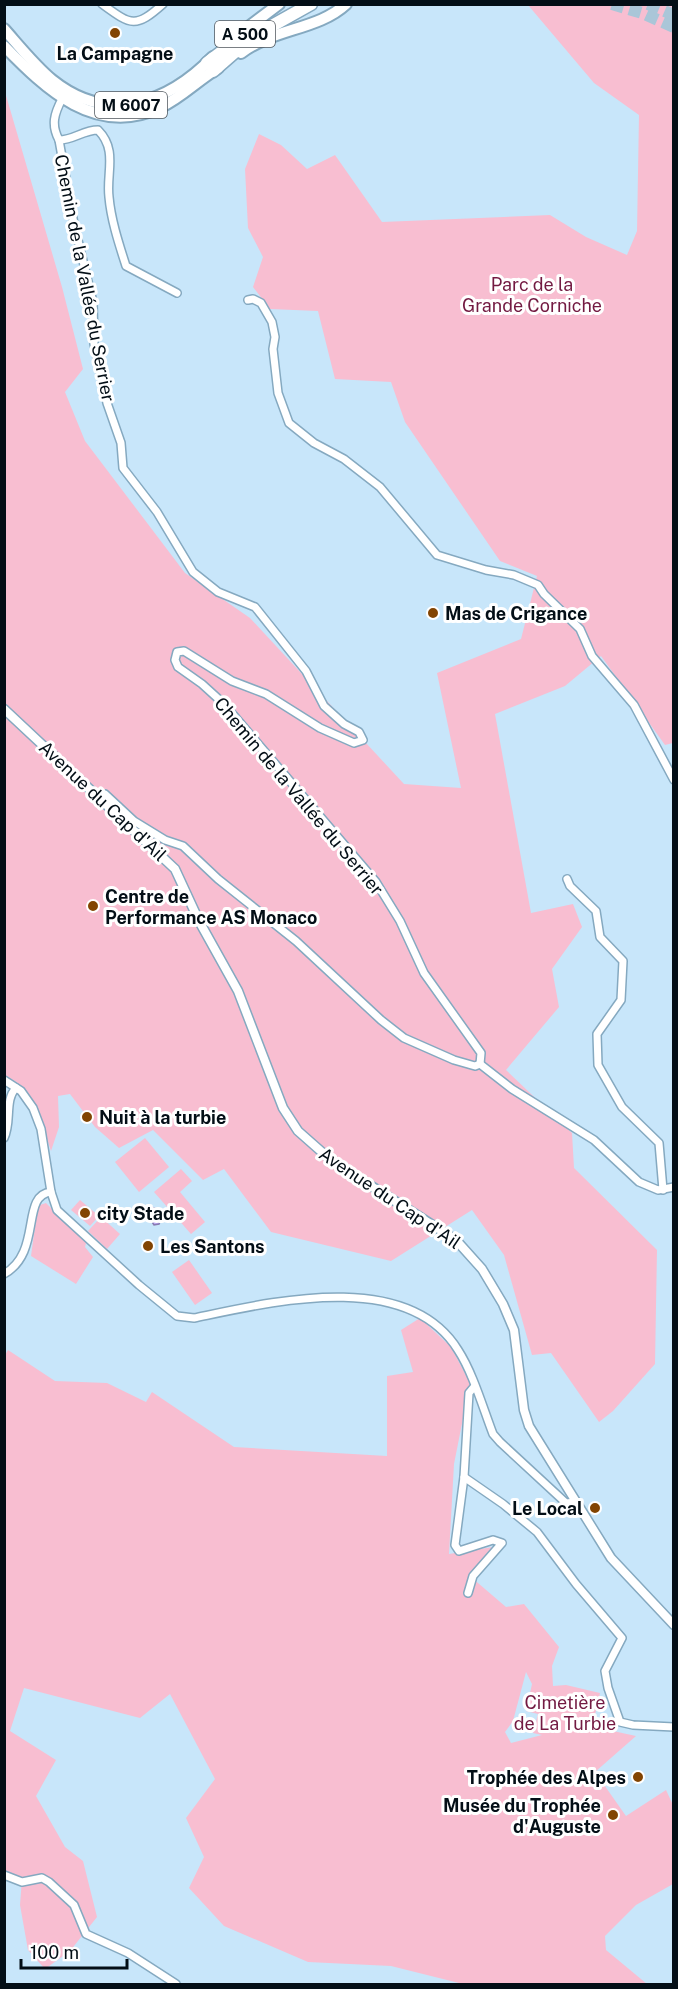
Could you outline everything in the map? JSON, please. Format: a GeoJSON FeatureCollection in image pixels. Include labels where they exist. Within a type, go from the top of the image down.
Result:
{"type":"FeatureCollection","features":[{"type":"Feature","properties":{"kind":"highway","name":"A 500"},"geometry":{"type":"LineString","coordinates":[[210,67],[255,27],[288,8],[311,4]]}},
{"type":"Feature","properties":{"kind":"main road","name":"M 6007"},"geometry":{"type":"LineString","coordinates":[[4,29],[50,79],[79,97],[122,106],[165,94],[258,41],[325,18],[346,4]]}},
{"type":"Feature","properties":{"kind":"main road"},"geometry":{"type":"LineString","coordinates":[[4,46],[42,85],[60,98]]}},
{"type":"Feature","properties":{"kind":"main road","name":"M 6007"},"geometry":{"type":"LineString","coordinates":[[60,98],[86,110],[111,116],[137,114],[172,101],[210,67]]}},
{"type":"Feature","properties":{"kind":"street"},"geometry":{"type":"LineString","coordinates":[[102,4],[131,23],[138,23],[145,20],[163,4]]}},
{"type":"Feature","properties":{"kind":"street","name":"Chemin de la Vallée du Serrier"},"geometry":{"type":"LineString","coordinates":[[60,98],[54,122],[93,302],[94,344],[107,403],[122,443],[123,468],[157,512],[193,572],[218,592],[255,607],[306,671],[324,706],[344,724],[359,732],[363,740],[354,743],[320,728],[266,694],[232,681],[184,651],[177,652],[175,660],[178,667],[224,704],[376,882],[400,921],[424,973],[482,1053],[480,1064]]}},
{"type":"Feature","properties":{"kind":"street"},"geometry":{"type":"LineString","coordinates":[[59,140],[70,140],[87,130],[98,130],[104,137],[111,158],[109,198],[126,266],[177,293]]}},
{"type":"Feature","properties":{"kind":"street"},"geometry":{"type":"LineString","coordinates":[[248,300],[253,299],[261,303],[272,322],[278,393],[289,423],[314,443],[344,459],[380,487],[437,555],[477,568],[514,575],[538,585],[579,629],[592,656],[634,705],[674,780]]}},
{"type":"Feature","properties":{"kind":"street","name":"Avenue du Cap d'Ail"},"geometry":{"type":"LineString","coordinates":[[4,709],[99,796],[132,830],[158,850],[175,869],[199,921],[238,991],[283,1108],[298,1131],[332,1161],[456,1240],[470,1254],[491,1283],[514,1330],[525,1418],[611,1558],[674,1625]]}},
{"type":"Feature","properties":{"kind":"street"},"geometry":{"type":"LineString","coordinates":[[99,796],[105,794],[134,821],[165,840],[183,846],[218,879],[296,941],[381,1020],[404,1038],[454,1060],[475,1066],[480,1064],[512,1089],[594,1140],[639,1182],[650,1189],[663,1190],[674,1187]]}},
{"type":"Feature","properties":{"kind":"street"},"geometry":{"type":"LineString","coordinates":[[158,850],[165,840]]}},
{"type":"Feature","properties":{"kind":"street"},"geometry":{"type":"LineString","coordinates":[[567,879],[570,886],[596,911],[600,937],[623,961],[621,1000],[599,1027],[597,1057],[601,1072],[622,1107],[659,1143],[663,1190]]}},
{"type":"Feature","properties":{"kind":"street"},"geometry":{"type":"LineString","coordinates":[[4,1080],[16,1088],[33,1108],[41,1128],[51,1191],[57,1210],[139,1285],[177,1316],[194,1318],[302,1298],[354,1298],[391,1302],[415,1311],[449,1338],[459,1350],[493,1434],[566,1503],[576,1502]]}},
{"type":"Feature","properties":{"kind":"street"},"geometry":{"type":"LineString","coordinates":[[4,1138],[10,1120],[9,1100],[16,1088]]}},
{"type":"Feature","properties":{"kind":"street"},"geometry":{"type":"LineString","coordinates":[[4,1274],[17,1265],[27,1248],[36,1200],[44,1192],[51,1191]]}},
{"type":"Feature","properties":{"kind":"street"},"geometry":{"type":"LineString","coordinates":[[468,1593],[473,1576],[502,1543],[493,1540],[459,1551],[456,1549],[464,1477],[469,1393],[474,1387]]}},
{"type":"Feature","properties":{"kind":"street"},"geometry":{"type":"LineString","coordinates":[[464,1477],[503,1504],[537,1532],[576,1584],[622,1638],[605,1671],[617,1717],[625,1724],[674,1727]]}},
{"type":"Feature","properties":{"kind":"street"},"geometry":{"type":"LineString","coordinates":[[4,1875],[22,1882],[42,1878],[49,1882],[74,1905],[86,1934],[128,1953],[177,1984]]}},
{"type":"Feature","properties":{"kind":"green space","name":"Parc de la Grande Corniche"},"geometry":{"type":"Polygon","coordinates":[[[528,5],[673,5],[673,743],[665,745],[601,656],[565,686],[495,714],[531,913],[573,904],[582,927],[552,969],[559,1007],[506,1070],[572,1133],[574,1168],[657,1250],[655,1364],[613,1411],[599,1422],[551,1353],[532,1355],[504,1255],[472,1210],[391,1261],[271,1232],[224,1169],[203,1180],[153,1130],[119,1148],[95,1127],[70,1094],[58,1096],[59,1127],[51,1151],[31,1098],[24,1089],[5,1075],[5,92],[62,287],[83,369],[65,392],[85,441],[185,573],[250,618],[404,784],[461,788],[437,673],[521,639],[537,576],[500,561],[405,422],[391,382],[335,379],[318,311],[270,309],[253,287],[263,257],[248,228],[245,169],[259,134],[281,145],[307,169],[335,155],[382,222],[550,215],[586,237],[627,255],[637,231],[639,115],[594,83],[528,5]]]}},
{"type":"Feature","properties":{"kind":"green space"},"geometry":{"type":"Polygon","coordinates":[[[145,1138],[169,1167],[139,1192],[115,1162],[145,1138]]]}},
{"type":"Feature","properties":{"kind":"green space"},"geometry":{"type":"Polygon","coordinates":[[[181,1169],[192,1181],[180,1192],[205,1222],[191,1234],[154,1192],[181,1169]]]}},
{"type":"Feature","properties":{"kind":"green space","name":"city Stade"},"geometry":{"type":"Polygon","coordinates":[[[80,1200],[99,1216],[90,1226],[71,1210],[80,1200]]]}},
{"type":"Feature","properties":{"kind":"green space"},"geometry":{"type":"Polygon","coordinates":[[[46,1203],[86,1243],[85,1247],[93,1257],[76,1284],[31,1256],[37,1212],[40,1205],[46,1203]]]}},
{"type":"Feature","properties":{"kind":"green space"},"geometry":{"type":"Polygon","coordinates":[[[101,1217],[120,1234],[107,1249],[88,1231],[101,1217]]]}},
{"type":"Feature","properties":{"kind":"green space"},"geometry":{"type":"Polygon","coordinates":[[[189,1260],[212,1293],[195,1305],[172,1272],[189,1260]]]}},
{"type":"Feature","properties":{"kind":"green space","name":"Cimetière de La Turbie"},"geometry":{"type":"Polygon","coordinates":[[[420,1318],[451,1347],[470,1383],[454,1464],[449,1554],[493,1547],[471,1577],[506,1607],[524,1604],[559,1647],[552,1666],[553,1686],[566,1685],[600,1693],[594,1719],[613,1731],[636,1736],[595,1772],[626,1816],[666,1790],[673,1805],[673,1884],[636,1905],[605,1936],[606,1950],[647,1984],[463,1984],[391,1966],[308,1962],[224,1926],[189,1888],[204,1857],[186,1818],[215,1779],[170,1694],[140,1718],[24,1688],[10,1731],[56,1760],[36,1796],[65,1847],[83,1861],[97,1917],[70,1951],[45,1969],[28,1950],[20,1905],[22,1879],[5,1870],[5,1355],[8,1350],[55,1381],[107,1383],[146,1402],[152,1392],[234,1447],[387,1456],[387,1376],[413,1372],[401,1330],[420,1318]],[[526,1672],[513,1721],[505,1732],[511,1743],[542,1735],[533,1733],[538,1714],[526,1711],[532,1684],[526,1672]]]}},
{"type":"Feature","properties":{"kind":"shaded area"},"geometry":{"type":"Polygon","coordinates":[[[151,1207],[159,1210],[163,1215],[159,1224],[154,1225],[144,1210],[151,1207]]]}},
{"type":"Feature","properties":{"kind":"tunnel"},"geometry":{"type":"LineString","coordinates":[[612,4],[642,13],[674,27]]}},
{"type":"Feature","properties":{"kind":"tunnel"},"geometry":{"type":"LineString","coordinates":[[648,4],[674,15]]}},
{"type":"Feature","properties":{"kind":"place","name":"La Campagne"},"geometry":{"type":"Point","coordinates":[115,33]}},
{"type":"Feature","properties":{"kind":"place","name":"Mas de Crigance"},"geometry":{"type":"Point","coordinates":[433,613]}},
{"type":"Feature","properties":{"kind":"place","name":"Centre de Performance AS Monaco"},"geometry":{"type":"Point","coordinates":[93,906]}},
{"type":"Feature","properties":{"kind":"place","name":"Nuit à la turbie"},"geometry":{"type":"Point","coordinates":[87,1117]}},
{"type":"Feature","properties":{"kind":"place","name":"city Stade"},"geometry":{"type":"Point","coordinates":[85,1213]}},
{"type":"Feature","properties":{"kind":"place","name":"Les Santons"},"geometry":{"type":"Point","coordinates":[148,1246]}},
{"type":"Feature","properties":{"kind":"place","name":"Le Local"},"geometry":{"type":"Point","coordinates":[595,1508]}},
{"type":"Feature","properties":{"kind":"place","name":"Trophée des Alpes"},"geometry":{"type":"Point","coordinates":[638,1777]}},
{"type":"Feature","properties":{"kind":"place","name":"Musée du Trophée d'Auguste"},"geometry":{"type":"Point","coordinates":[613,1815]}}]}
